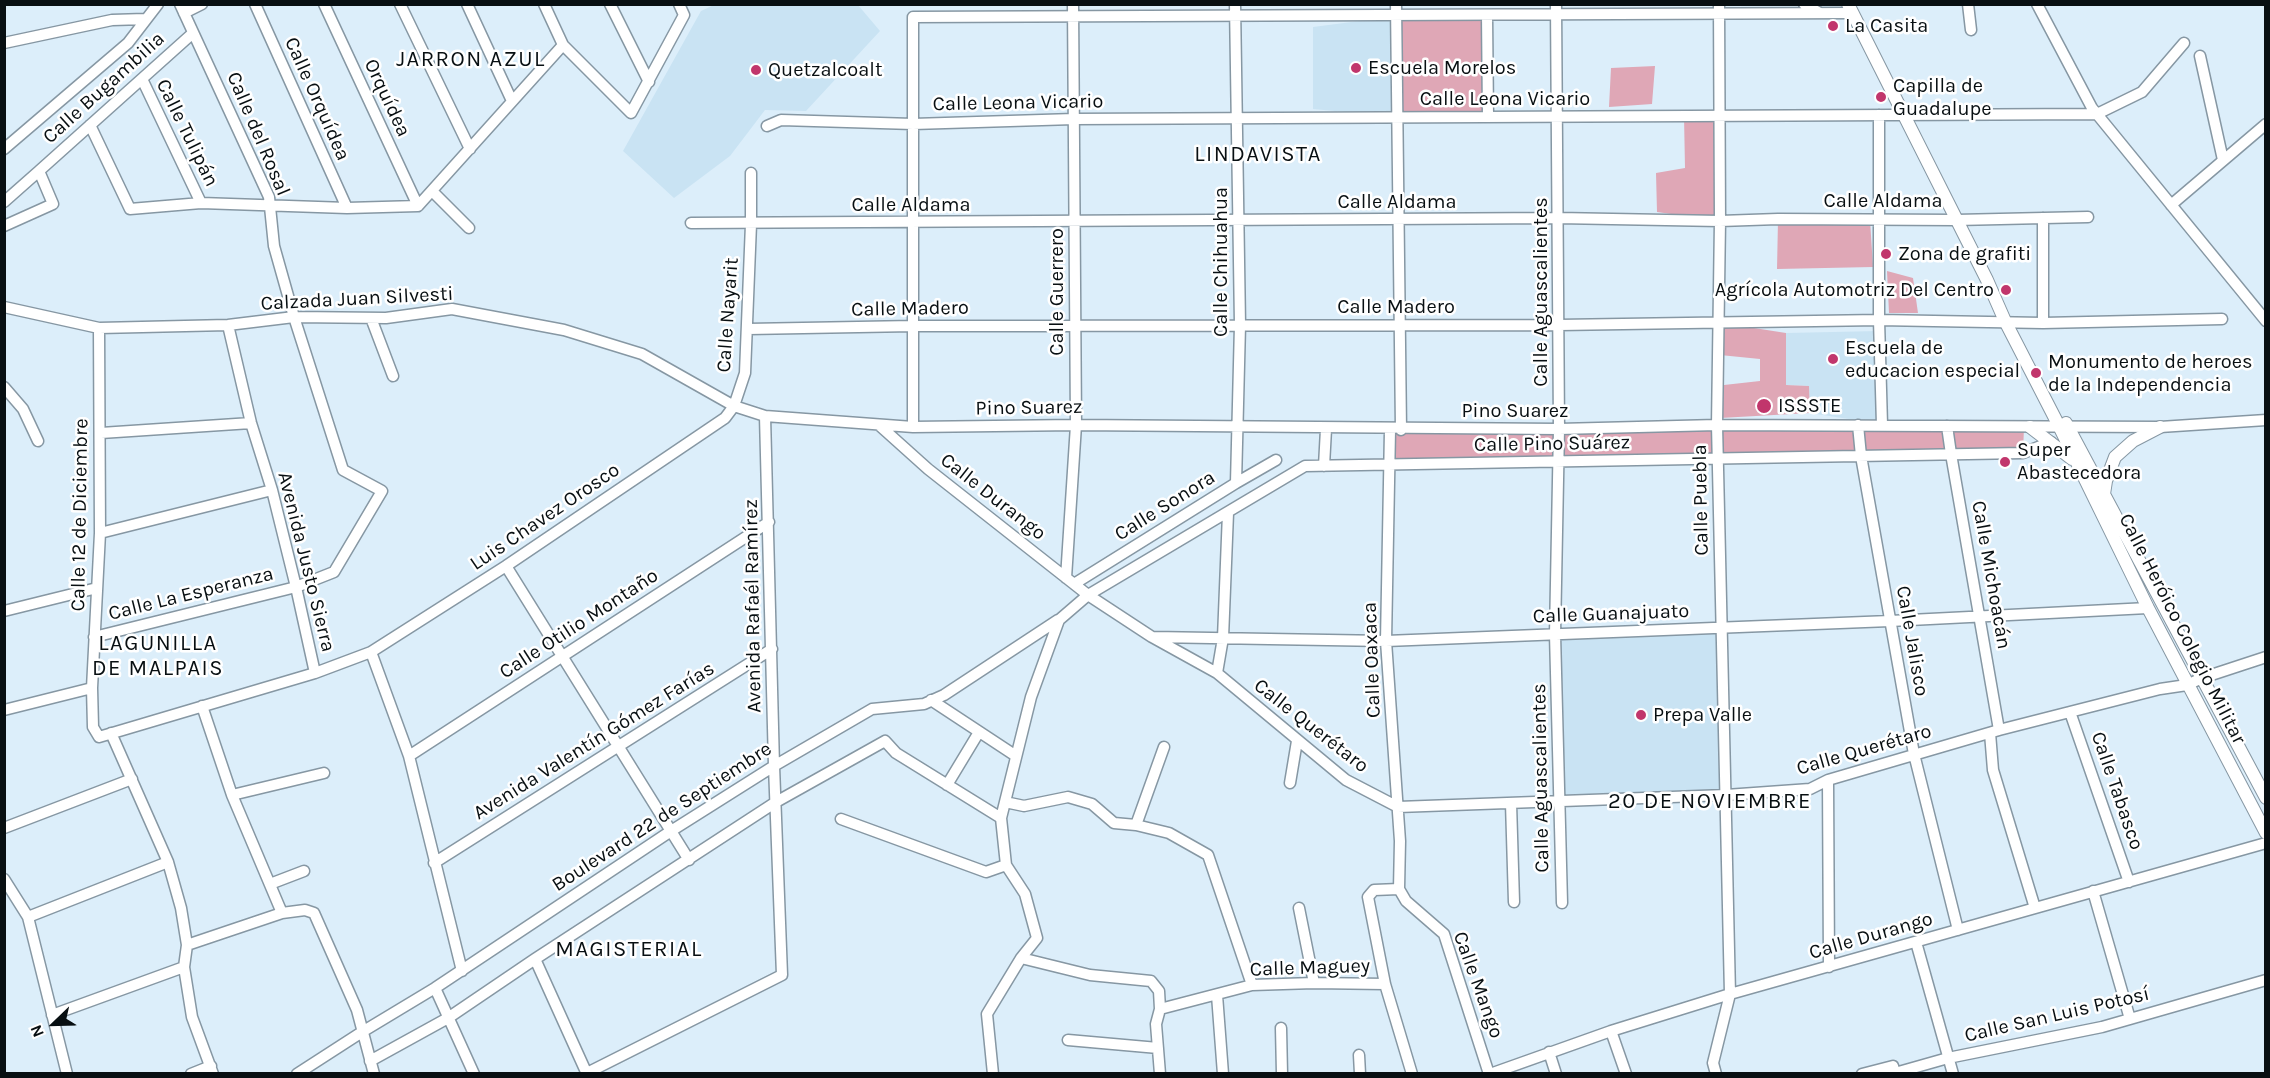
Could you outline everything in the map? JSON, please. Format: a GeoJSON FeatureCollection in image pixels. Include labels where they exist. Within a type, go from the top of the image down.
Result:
{"type":"FeatureCollection","features":[{"type":"Feature","properties":{"kind":"main road","name":"Calle Heróico Colegio Militar"},"geometry":{"type":"LineString","coordinates":[[1850,9],[2008,321],[2063,426],[2104,495],[2107,511],[2148,608],[2265,833]]}},
{"type":"Feature","properties":{"kind":"main road","name":"Calle Heróico Colegio Militar"},"geometry":{"type":"LineString","coordinates":[[2063,426],[2075,462],[2107,511],[2202,678],[2265,798]]}},
{"type":"Feature","properties":{"kind":"main road"},"geometry":{"type":"LineString","coordinates":[[2030,427],[2075,462]]}},
{"type":"Feature","properties":{"kind":"main road"},"geometry":{"type":"LineString","coordinates":[[2104,495],[2106,480],[2115,457],[2133,441],[2160,427]]}},
{"type":"Feature","properties":{"kind":"street"},"geometry":{"type":"LineString","coordinates":[[4,149],[128,43],[158,4]]}},
{"type":"Feature","properties":{"kind":"street"},"geometry":{"type":"LineString","coordinates":[[182,9],[202,4]]}},
{"type":"Feature","properties":{"kind":"street","name":"Calle Orquídea"},"geometry":{"type":"LineString","coordinates":[[255,4],[347,208]]}},
{"type":"Feature","properties":{"kind":"street","name":"Orquídea"},"geometry":{"type":"LineString","coordinates":[[324,4],[418,206]]}},
{"type":"Feature","properties":{"kind":"street"},"geometry":{"type":"LineString","coordinates":[[400,4],[470,149]]}},
{"type":"Feature","properties":{"kind":"street"},"geometry":{"type":"LineString","coordinates":[[467,4],[512,101]]}},
{"type":"Feature","properties":{"kind":"street"},"geometry":{"type":"LineString","coordinates":[[544,4],[563,45],[631,113],[684,15],[679,4]]}},
{"type":"Feature","properties":{"kind":"street"},"geometry":{"type":"LineString","coordinates":[[610,4],[649,82]]}},
{"type":"Feature","properties":{"kind":"street","name":"Calle Guerrero"},"geometry":{"type":"LineString","coordinates":[[1070,581],[1076,425],[1074,4]]}},
{"type":"Feature","properties":{"kind":"street","name":"Calle Chihuahua"},"geometry":{"type":"LineString","coordinates":[[1235,4],[1240,325],[1236,483]]}},
{"type":"Feature","properties":{"kind":"street"},"geometry":{"type":"LineString","coordinates":[[1804,4],[1821,14]]}},
{"type":"Feature","properties":{"kind":"street"},"geometry":{"type":"LineString","coordinates":[[1968,4],[1971,30]]}},
{"type":"Feature","properties":{"kind":"street"},"geometry":{"type":"LineString","coordinates":[[2037,4],[2097,114],[2265,321]]}},
{"type":"Feature","properties":{"kind":"street","name":"Calle del Rosal"},"geometry":{"type":"LineString","coordinates":[[182,9],[270,197],[274,246],[294,318],[344,470],[382,491],[334,572],[296,586]]}},
{"type":"Feature","properties":{"kind":"street"},"geometry":{"type":"LineString","coordinates":[[1396,9],[1401,430]]}},
{"type":"Feature","properties":{"kind":"street"},"geometry":{"type":"LineString","coordinates":[[913,427],[913,17],[1235,16],[1396,9],[1487,15],[1556,10],[1720,9],[1821,14],[1850,9]]}},
{"type":"Feature","properties":{"kind":"street","name":"Calle Puebla"},"geometry":{"type":"LineString","coordinates":[[1716,1074],[1713,1063],[1730,994],[1717,425],[1720,9]]}},
{"type":"Feature","properties":{"kind":"street","name":"Calle Aguascalientes"},"geometry":{"type":"LineString","coordinates":[[1556,10],[1559,429],[1555,634],[1562,903]]}},
{"type":"Feature","properties":{"kind":"street"},"geometry":{"type":"LineString","coordinates":[[1487,15],[1488,117]]}},
{"type":"Feature","properties":{"kind":"street"},"geometry":{"type":"LineString","coordinates":[[4,43],[112,20],[146,19]]}},
{"type":"Feature","properties":{"kind":"street","name":"Calle Bugambilia"},"geometry":{"type":"LineString","coordinates":[[4,202],[193,33]]}},
{"type":"Feature","properties":{"kind":"street"},"geometry":{"type":"LineString","coordinates":[[2097,114],[2142,92],[2184,43]]}},
{"type":"Feature","properties":{"kind":"street"},"geometry":{"type":"LineString","coordinates":[[90,125],[130,209],[201,203],[270,207],[418,206],[563,45]]}},
{"type":"Feature","properties":{"kind":"street"},"geometry":{"type":"LineString","coordinates":[[2200,56],[2223,160]]}},
{"type":"Feature","properties":{"kind":"street","name":"Calle Tulipán"},"geometry":{"type":"LineString","coordinates":[[141,79],[201,203]]}},
{"type":"Feature","properties":{"kind":"street","name":"Calle Leona Vicario"},"geometry":{"type":"LineString","coordinates":[[767,126],[781,120],[913,124],[1074,119],[2097,114]]}},
{"type":"Feature","properties":{"kind":"street"},"geometry":{"type":"LineString","coordinates":[[1880,116],[1879,320],[1882,425]]}},
{"type":"Feature","properties":{"kind":"street"},"geometry":{"type":"LineString","coordinates":[[2171,205],[2265,124]]}},
{"type":"Feature","properties":{"kind":"street","name":"Calle Bugambilia"},"geometry":{"type":"LineString","coordinates":[[4,226],[53,204],[39,171]]}},
{"type":"Feature","properties":{"kind":"street","name":"Calle Nayarit"},"geometry":{"type":"LineString","coordinates":[[734,406],[746,373],[751,173]]}},
{"type":"Feature","properties":{"kind":"street"},"geometry":{"type":"LineString","coordinates":[[432,191],[468,228]]}},
{"type":"Feature","properties":{"kind":"street","name":"Calle Aldama"},"geometry":{"type":"LineString","coordinates":[[691,223],[1558,218],[1720,221],[1956,220],[2088,217]]}},
{"type":"Feature","properties":{"kind":"street"},"geometry":{"type":"LineString","coordinates":[[2043,218],[2043,323]]}},
{"type":"Feature","properties":{"kind":"street","name":"Calzada Juan Silvesti"},"geometry":{"type":"LineString","coordinates":[[4,307],[99,328],[228,325],[294,318],[371,318],[452,309],[564,330],[642,354],[734,406],[765,416]]}},
{"type":"Feature","properties":{"kind":"street"},"geometry":{"type":"LineString","coordinates":[[371,318],[393,376]]}},
{"type":"Feature","properties":{"kind":"street","name":"Calle Madero"},"geometry":{"type":"LineString","coordinates":[[748,329],[913,326],[1558,325],[1879,320],[2043,323],[2222,320]]}},
{"type":"Feature","properties":{"kind":"street","name":"Avenida Justo Sierra"},"geometry":{"type":"LineString","coordinates":[[228,325],[251,423],[272,490],[315,673],[371,652]]}},
{"type":"Feature","properties":{"kind":"street","name":"Calle 12 de Diciembre"},"geometry":{"type":"LineString","coordinates":[[99,328],[100,533],[92,688],[93,727],[99,737],[111,734]]}},
{"type":"Feature","properties":{"kind":"street"},"geometry":{"type":"LineString","coordinates":[[4,387],[23,409],[38,441]]}},
{"type":"Feature","properties":{"kind":"street","name":"Luis Chavez Orosco"},"geometry":{"type":"LineString","coordinates":[[371,652],[506,566],[725,418],[734,406]]}},
{"type":"Feature","properties":{"kind":"street","name":"Pino Suarez"},"geometry":{"type":"LineString","coordinates":[[765,416],[913,427],[1076,425],[1390,430],[1717,425],[2160,427],[2265,420]]}},
{"type":"Feature","properties":{"kind":"street","name":"Avenida Rafaél Ramírez"},"geometry":{"type":"LineString","coordinates":[[587,1073],[782,975],[765,416]]}},
{"type":"Feature","properties":{"kind":"street"},"geometry":{"type":"LineString","coordinates":[[101,433],[251,423]]}},
{"type":"Feature","properties":{"kind":"street","name":"Calle Durango"},"geometry":{"type":"LineString","coordinates":[[879,425],[928,469],[1088,595]]}},
{"type":"Feature","properties":{"kind":"street","name":"Calle Jalisco"},"geometry":{"type":"LineString","coordinates":[[1858,425],[1861,456],[1914,754],[1958,930]]}},
{"type":"Feature","properties":{"kind":"street","name":"Calle Michoacán"},"geometry":{"type":"LineString","coordinates":[[1947,426],[1980,617],[1995,731],[1993,770],[2035,908]]}},
{"type":"Feature","properties":{"kind":"street"},"geometry":{"type":"LineString","coordinates":[[1324,466],[1326,429]]}},
{"type":"Feature","properties":{"kind":"street","name":"Calle Oaxaca"},"geometry":{"type":"LineString","coordinates":[[1390,430],[1386,641],[1400,841],[1399,889]]}},
{"type":"Feature","properties":{"kind":"street","name":"Calle Pino Suárez"},"geometry":{"type":"LineString","coordinates":[[1088,595],[1305,466],[2023,453],[2051,442]]}},
{"type":"Feature","properties":{"kind":"street","name":"Calle Sonora"},"geometry":{"type":"LineString","coordinates":[[1070,581],[1276,460]]}},
{"type":"Feature","properties":{"kind":"street"},"geometry":{"type":"LineString","coordinates":[[100,533],[272,490]]}},
{"type":"Feature","properties":{"kind":"street"},"geometry":{"type":"LineString","coordinates":[[1217,673],[1223,638],[1228,513]]}},
{"type":"Feature","properties":{"kind":"street","name":"Calle Otilio Montaño"},"geometry":{"type":"LineString","coordinates":[[409,756],[769,522]]}},
{"type":"Feature","properties":{"kind":"street"},"geometry":{"type":"LineString","coordinates":[[506,566],[689,860]]}},
{"type":"Feature","properties":{"kind":"street","name":"Calle La Esperanza"},"geometry":{"type":"LineString","coordinates":[[94,637],[296,586]]}},
{"type":"Feature","properties":{"kind":"street"},"geometry":{"type":"LineString","coordinates":[[4,611],[97,588]]}},
{"type":"Feature","properties":{"kind":"street"},"geometry":{"type":"LineString","coordinates":[[993,1074],[987,1014],[1021,958],[1037,938],[1025,894],[1006,865],[1001,818],[1031,697],[1059,620],[1088,595],[1152,637]]}},
{"type":"Feature","properties":{"kind":"street","name":"Calle Guanajuato"},"geometry":{"type":"LineString","coordinates":[[1152,637],[1386,641],[1890,621],[2148,608]]}},
{"type":"Feature","properties":{"kind":"street","name":"Boulevard 22 de Septiembre"},"geometry":{"type":"LineString","coordinates":[[297,1074],[462,971],[671,831],[774,766],[872,710],[924,704],[944,695],[1059,620]]}},
{"type":"Feature","properties":{"kind":"street","name":"Calle Querétaro"},"geometry":{"type":"LineString","coordinates":[[1152,637],[1217,673],[1346,780],[1398,807],[1726,795],[1810,789],[1828,780],[1995,731],[2160,689],[2187,685],[2265,657]]}},
{"type":"Feature","properties":{"kind":"street","name":"Avenida Valentín Gómez Farías"},"geometry":{"type":"LineString","coordinates":[[434,863],[772,649]]}},
{"type":"Feature","properties":{"kind":"street"},"geometry":{"type":"LineString","coordinates":[[371,652],[409,756],[462,971]]}},
{"type":"Feature","properties":{"kind":"street"},"geometry":{"type":"LineString","coordinates":[[191,1074],[212,1070],[192,1017],[184,967],[187,945],[181,908],[168,862],[111,734],[315,673]]}},
{"type":"Feature","properties":{"kind":"street"},"geometry":{"type":"LineString","coordinates":[[4,710],[92,688]]}},
{"type":"Feature","properties":{"kind":"street"},"geometry":{"type":"LineString","coordinates":[[932,700],[1016,756]]}},
{"type":"Feature","properties":{"kind":"street"},"geometry":{"type":"LineString","coordinates":[[202,706],[232,795],[282,913]]}},
{"type":"Feature","properties":{"kind":"street","name":"Calle Tabasco"},"geometry":{"type":"LineString","coordinates":[[2070,712],[2129,882]]}},
{"type":"Feature","properties":{"kind":"street"},"geometry":{"type":"LineString","coordinates":[[946,785],[979,732]]}},
{"type":"Feature","properties":{"kind":"street"},"geometry":{"type":"LineString","coordinates":[[370,1061],[448,1018],[535,958],[776,802],[885,741],[896,753],[1001,818]]}},
{"type":"Feature","properties":{"kind":"street"},"geometry":{"type":"LineString","coordinates":[[1290,783],[1297,741]]}},
{"type":"Feature","properties":{"kind":"street"},"geometry":{"type":"LineString","coordinates":[[1136,825],[1164,747]]}},
{"type":"Feature","properties":{"kind":"street"},"geometry":{"type":"LineString","coordinates":[[232,795],[324,773]]}},
{"type":"Feature","properties":{"kind":"street"},"geometry":{"type":"LineString","coordinates":[[4,828],[132,780]]}},
{"type":"Feature","properties":{"kind":"street"},"geometry":{"type":"LineString","coordinates":[[1828,780],[1829,967]]}},
{"type":"Feature","properties":{"kind":"street"},"geometry":{"type":"LineString","coordinates":[[1005,802],[1024,806],[1068,797],[1092,804],[1113,823],[1136,825],[1168,834],[1208,855],[1252,985]]}},
{"type":"Feature","properties":{"kind":"street"},"geometry":{"type":"LineString","coordinates":[[1511,803],[1514,902]]}},
{"type":"Feature","properties":{"kind":"street"},"geometry":{"type":"LineString","coordinates":[[841,819],[986,872],[1006,865]]}},
{"type":"Feature","properties":{"kind":"street","name":"Calle Durango"},"geometry":{"type":"LineString","coordinates":[[1489,1074],[1611,1031],[1730,994],[2265,843]]}},
{"type":"Feature","properties":{"kind":"street"},"geometry":{"type":"LineString","coordinates":[[28,917],[168,862]]}},
{"type":"Feature","properties":{"kind":"street"},"geometry":{"type":"LineString","coordinates":[[270,884],[304,872]]}},
{"type":"Feature","properties":{"kind":"street"},"geometry":{"type":"LineString","coordinates":[[4,879],[28,917],[67,1074]]}},
{"type":"Feature","properties":{"kind":"street"},"geometry":{"type":"LineString","coordinates":[[1399,889],[1374,890],[1368,897],[1385,984],[1412,1074]]}},
{"type":"Feature","properties":{"kind":"street","name":"Calle Mango"},"geometry":{"type":"LineString","coordinates":[[1399,889],[1406,901],[1444,934],[1489,1074]]}},
{"type":"Feature","properties":{"kind":"street"},"geometry":{"type":"LineString","coordinates":[[2094,891],[2130,1019]]}},
{"type":"Feature","properties":{"kind":"street"},"geometry":{"type":"LineString","coordinates":[[1299,908],[1314,983]]}},
{"type":"Feature","properties":{"kind":"street"},"geometry":{"type":"LineString","coordinates":[[187,945],[282,913],[305,910],[314,913],[357,1010],[374,1074]]}},
{"type":"Feature","properties":{"kind":"street"},"geometry":{"type":"LineString","coordinates":[[1916,942],[1953,1074]]}},
{"type":"Feature","properties":{"kind":"street"},"geometry":{"type":"LineString","coordinates":[[535,958],[587,1073]]}},
{"type":"Feature","properties":{"kind":"street"},"geometry":{"type":"LineString","coordinates":[[1021,958],[1090,975],[1151,981],[1160,991],[1160,1009],[1156,1024],[1160,1074]]}},
{"type":"Feature","properties":{"kind":"street"},"geometry":{"type":"LineString","coordinates":[[52,1016],[184,967]]}},
{"type":"Feature","properties":{"kind":"street","name":"Calle San Luis Potosí"},"geometry":{"type":"LineString","coordinates":[[1862,1074],[1893,1066],[1895,1073],[1948,1058],[2102,1027],[2265,980]]}},
{"type":"Feature","properties":{"kind":"street","name":"Calle Maguey"},"geometry":{"type":"LineString","coordinates":[[1160,1009],[1252,985],[1385,984]]}},
{"type":"Feature","properties":{"kind":"street"},"geometry":{"type":"LineString","coordinates":[[435,988],[474,1074]]}},
{"type":"Feature","properties":{"kind":"street"},"geometry":{"type":"LineString","coordinates":[[1218,995],[1223,1074]]}},
{"type":"Feature","properties":{"kind":"street"},"geometry":{"type":"LineString","coordinates":[[1281,1029],[1282,1074]]}},
{"type":"Feature","properties":{"kind":"street"},"geometry":{"type":"LineString","coordinates":[[1611,1031],[1626,1074]]}},
{"type":"Feature","properties":{"kind":"street"},"geometry":{"type":"LineString","coordinates":[[1068,1040],[1158,1048]]}},
{"type":"Feature","properties":{"kind":"street"},"geometry":{"type":"LineString","coordinates":[[1549,1052],[1556,1074]]}},
{"type":"Feature","properties":{"kind":"street"},"geometry":{"type":"LineString","coordinates":[[1359,1055],[1360,1074]]}},
{"type":"Feature","properties":{"kind":"shaded area","name":"Quetzalcoalt"},"geometry":{"type":"Polygon","coordinates":[[[716,4],[858,5],[880,31],[806,111],[765,110],[730,156],[674,198],[623,151],[701,11],[716,4]]]}},
{"type":"Feature","properties":{"kind":"shaded area"},"geometry":{"type":"Polygon","coordinates":[[[1487,15],[1488,117],[1399,117],[1398,16],[1487,15]]]}},
{"type":"Feature","properties":{"kind":"shaded area","name":"Escuela Morelos"},"geometry":{"type":"Polygon","coordinates":[[[1398,16],[1399,117],[1313,109],[1313,27],[1398,16]]]}},
{"type":"Feature","properties":{"kind":"shaded area"},"geometry":{"type":"Polygon","coordinates":[[[1655,66],[1652,104],[1609,107],[1611,68],[1655,66]]]}},
{"type":"Feature","properties":{"kind":"shaded area"},"geometry":{"type":"Polygon","coordinates":[[[1684,116],[1719,116],[1720,221],[1657,212],[1656,173],[1685,168],[1684,116]]]}},
{"type":"Feature","properties":{"kind":"shaded area"},"geometry":{"type":"Polygon","coordinates":[[[1778,220],[1870,220],[1873,267],[1777,269],[1778,220]]]}},
{"type":"Feature","properties":{"kind":"shaded area"},"geometry":{"type":"Polygon","coordinates":[[[1887,271],[1913,278],[1918,313],[1889,313],[1887,271]]]}},
{"type":"Feature","properties":{"kind":"shaded area"},"geometry":{"type":"Polygon","coordinates":[[[1722,323],[1786,333],[1786,385],[1809,386],[1810,413],[1720,418],[1724,385],[1760,381],[1760,359],[1720,355],[1722,323]]]}},
{"type":"Feature","properties":{"kind":"shaded area","name":"Escuela de educacion especial"},"geometry":{"type":"Polygon","coordinates":[[[1879,331],[1881,424],[1810,413],[1809,386],[1786,385],[1786,333],[1879,331]]]}},
{"type":"Feature","properties":{"kind":"shaded area"},"geometry":{"type":"Polygon","coordinates":[[[2024,427],[2023,453],[1389,465],[1390,430],[2024,427]]]}},
{"type":"Feature","properties":{"kind":"shaded area","name":"Prepa Valle"},"geometry":{"type":"Polygon","coordinates":[[[1722,628],[1726,795],[1561,801],[1555,634],[1722,628]]]}},
{"type":"Feature","properties":{"kind":"place","name":"La Casita"},"geometry":{"type":"Point","coordinates":[1833,26]}},
{"type":"Feature","properties":{"kind":"place","name":"Escuela Morelos"},"geometry":{"type":"Point","coordinates":[1356,68]}},
{"type":"Feature","properties":{"kind":"place","name":"Quetzalcoalt"},"geometry":{"type":"Point","coordinates":[756,70]}},
{"type":"Feature","properties":{"kind":"place","name":"Capilla de Guadalupe"},"geometry":{"type":"Point","coordinates":[1881,97]}},
{"type":"Feature","properties":{"kind":"place","name":"Zona de grafiti"},"geometry":{"type":"Point","coordinates":[1886,254]}},
{"type":"Feature","properties":{"kind":"place","name":"Agrícola Automotriz Del Centro"},"geometry":{"type":"Point","coordinates":[2006,290]}},
{"type":"Feature","properties":{"kind":"place","name":"Escuela de educacion especial"},"geometry":{"type":"Point","coordinates":[1833,359]}},
{"type":"Feature","properties":{"kind":"place","name":"Monumento de heroes de la Independencia"},"geometry":{"type":"Point","coordinates":[2036,373]}},
{"type":"Feature","properties":{"kind":"place","name":"ISSSTE"},"geometry":{"type":"Point","coordinates":[1764,406]}},
{"type":"Feature","properties":{"kind":"place","name":"Super Abastecedora"},"geometry":{"type":"Point","coordinates":[2005,462]}},
{"type":"Feature","properties":{"kind":"place","name":"Prepa Valle"},"geometry":{"type":"Point","coordinates":[1641,715]}},
{"type":"Feature","properties":{"kind":"district","name":"JARRON AZUL"},"geometry":{"type":"Point","coordinates":[471,60]}},
{"type":"Feature","properties":{"kind":"district","name":"LINDAVISTA"},"geometry":{"type":"Point","coordinates":[1258,155]}},
{"type":"Feature","properties":{"kind":"district","name":"LAGUNILLA DE MALPAIS"},"geometry":{"type":"Point","coordinates":[158,656]}},
{"type":"Feature","properties":{"kind":"district","name":"20 DE NOVIEMBRE"},"geometry":{"type":"Point","coordinates":[1710,802]}},
{"type":"Feature","properties":{"kind":"district","name":"MAGISTERIAL"},"geometry":{"type":"Point","coordinates":[629,950]}}]}
